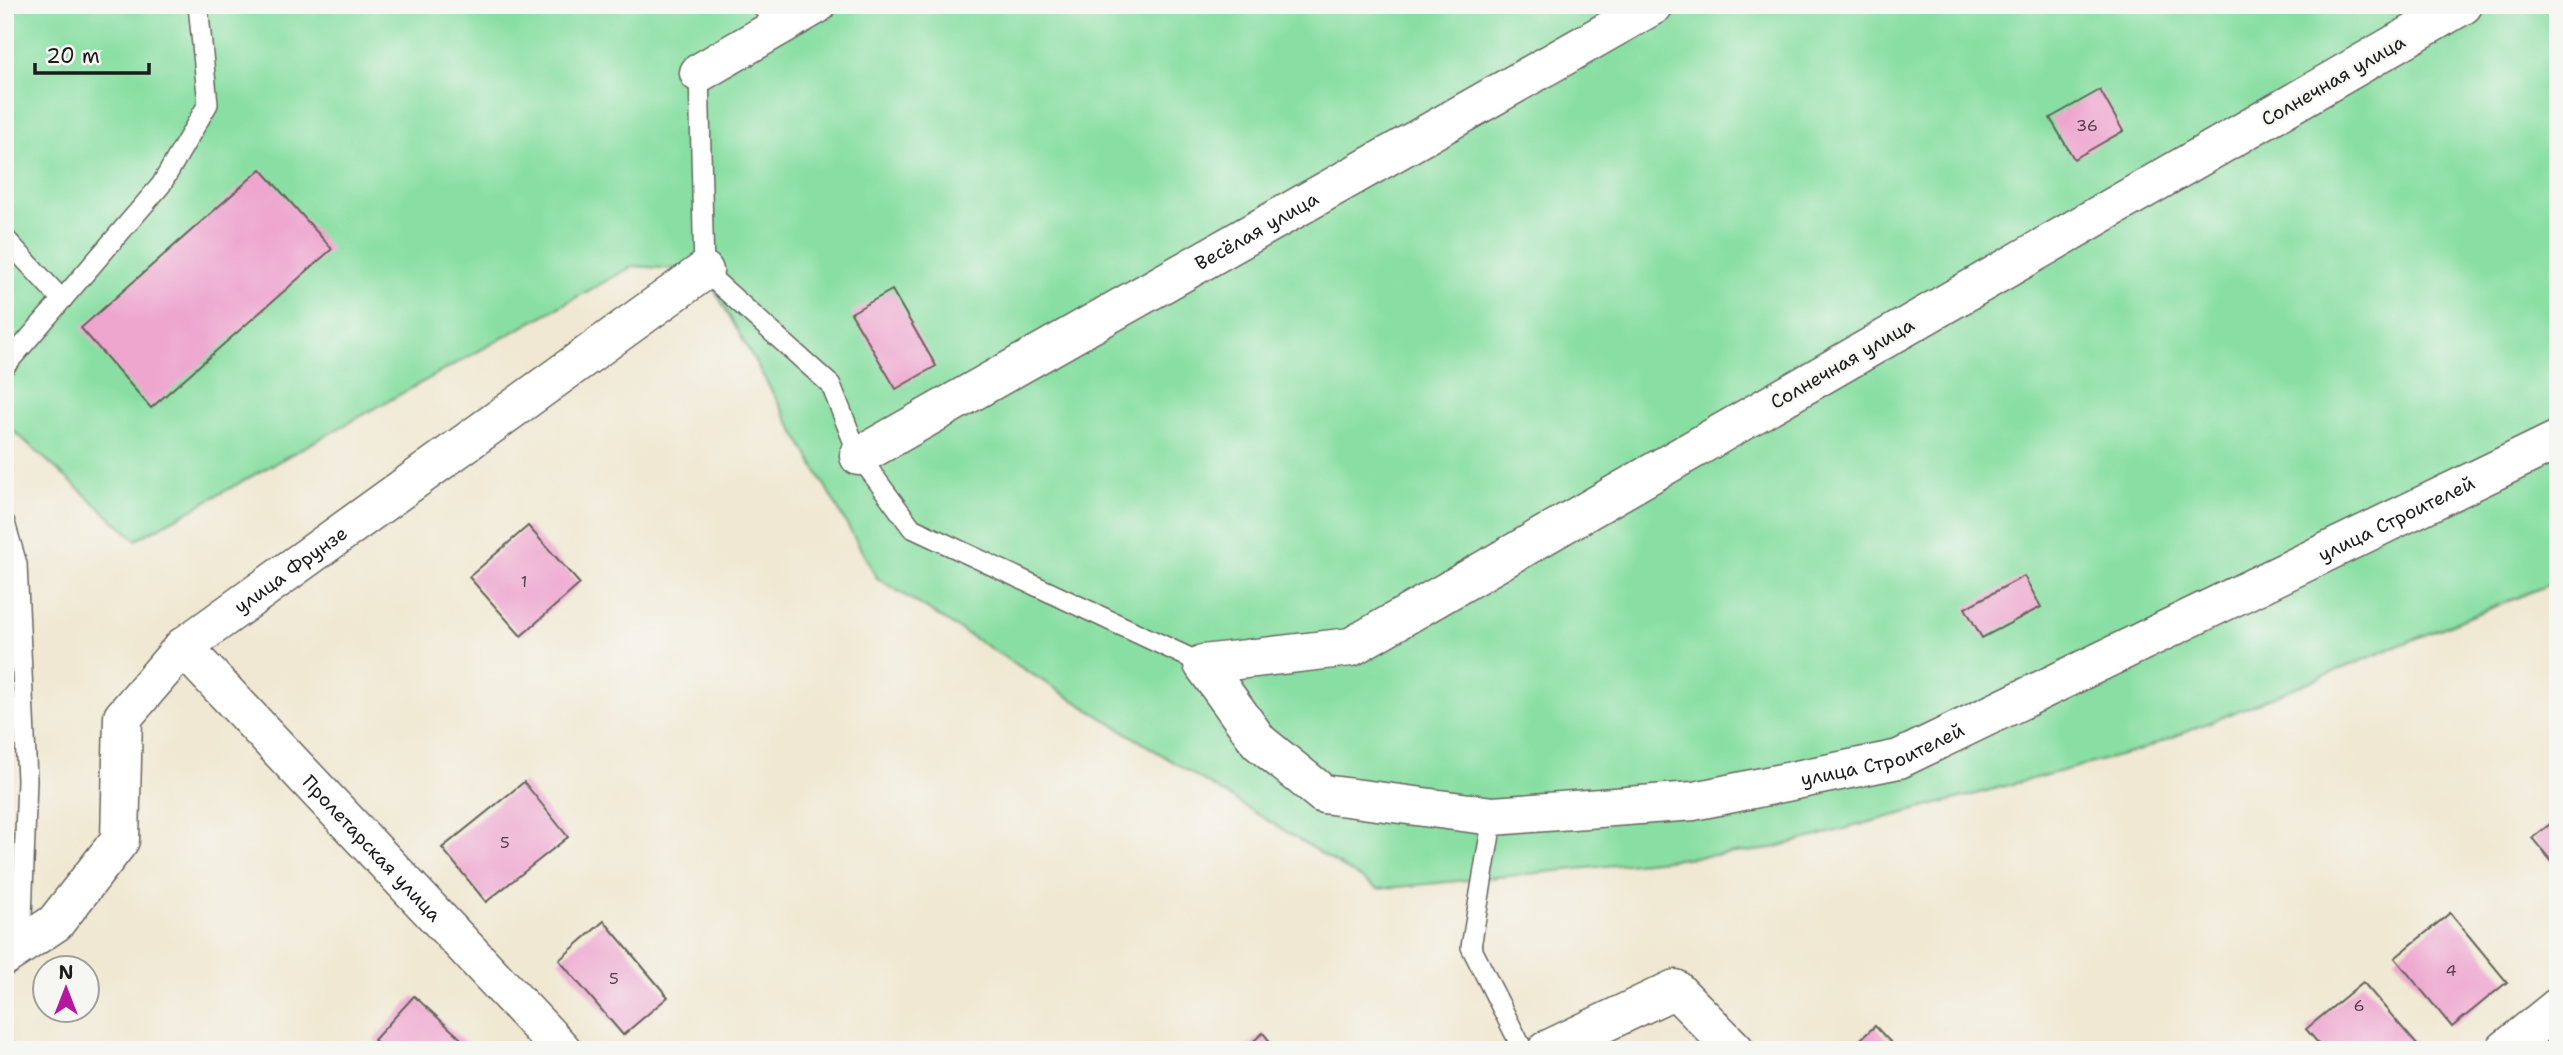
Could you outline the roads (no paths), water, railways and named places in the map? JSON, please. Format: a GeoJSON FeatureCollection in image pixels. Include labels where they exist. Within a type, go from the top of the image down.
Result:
{"type":"FeatureCollection","features":[{"type":"Feature","properties":{"kind":"street"},"geometry":{"type":"LineString","coordinates":[[699,73],[769,17],[816,5]]}},
{"type":"Feature","properties":{"kind":"street","name":"Весёлая улица"},"geometry":{"type":"LineString","coordinates":[[859,456],[1654,5]]}},
{"type":"Feature","properties":{"kind":"street","name":"Солнечная улица"},"geometry":{"type":"LineString","coordinates":[[1203,664],[1351,647],[2463,5]]}},
{"type":"Feature","properties":{"kind":"street","name":"улица Фрунзе"},"geometry":{"type":"LineString","coordinates":[[13,951],[55,923],[120,840],[123,717],[183,647],[704,271]]}},
{"type":"Feature","properties":{"kind":"street","name":"улица Строителей"},"geometry":{"type":"LineString","coordinates":[[1203,664],[1259,742],[1323,794],[1493,816],[1693,801],[1899,759],[2558,440]]}},
{"type":"Feature","properties":{"kind":"street","name":"Пролетарская улица"},"geometry":{"type":"LineString","coordinates":[[183,647],[562,1050]]}},
{"type":"Feature","properties":{"kind":"street"},"geometry":{"type":"LineString","coordinates":[[1546,1050],[1675,989],[1735,1050]]}},
{"type":"Feature","properties":{"kind":"street"},"geometry":{"type":"LineString","coordinates":[[2505,1050],[2558,1007]]}},
{"type":"Feature","properties":{"kind":"lane"},"geometry":{"type":"LineString","coordinates":[[5,366],[161,185],[208,104],[198,5]]}},
{"type":"Feature","properties":{"kind":"lane"},"geometry":{"type":"LineString","coordinates":[[699,73],[704,271],[831,385],[859,456],[912,528],[1203,664]]}},
{"type":"Feature","properties":{"kind":"lane"},"geometry":{"type":"LineString","coordinates":[[5,238],[62,300]]}},
{"type":"Feature","properties":{"kind":"lane"},"geometry":{"type":"LineString","coordinates":[[5,523],[18,564],[26,766],[13,951]]}},
{"type":"Feature","properties":{"kind":"lane"},"geometry":{"type":"LineString","coordinates":[[1493,816],[1471,947],[1522,1050]]}}]}
